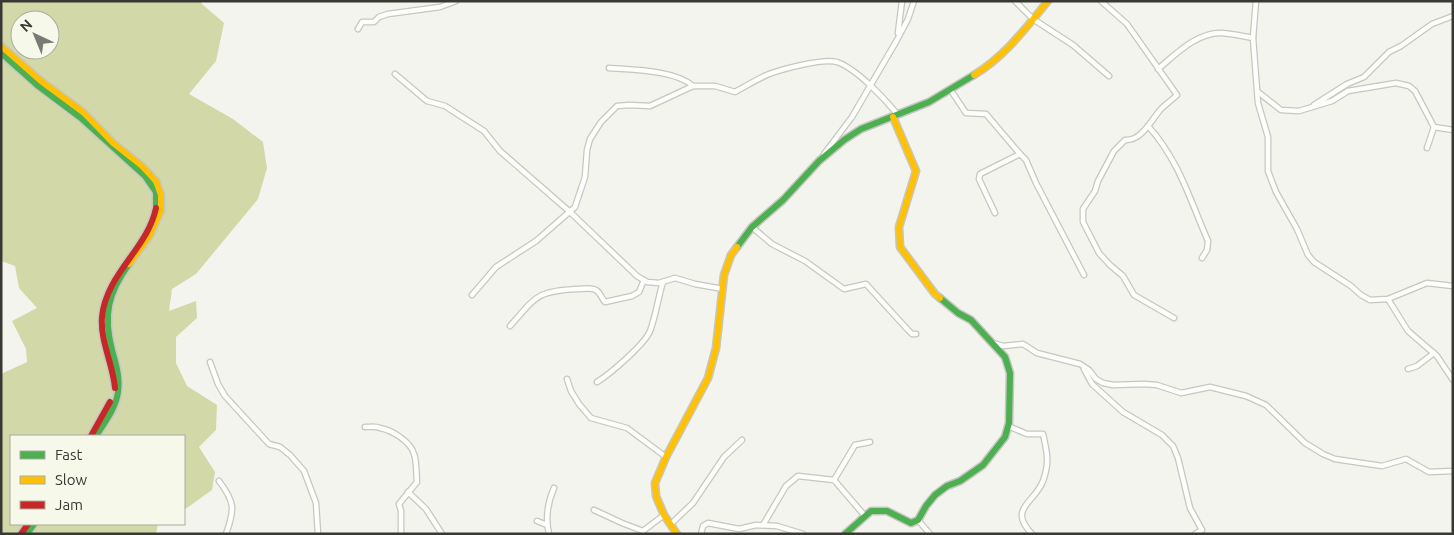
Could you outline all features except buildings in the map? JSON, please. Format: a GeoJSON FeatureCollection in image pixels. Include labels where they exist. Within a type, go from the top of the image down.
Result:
{"type":"FeatureCollection","features":[{"type":"Feature","properties":{"kind":"street"},"geometry":{"type":"LineString","coordinates":[[358,29],[362,22],[374,22],[379,17],[388,14],[440,7],[456,1]]}},
{"type":"Feature","properties":{"kind":"street"},"geometry":{"type":"LineString","coordinates":[[897,40],[902,1]]}},
{"type":"Feature","properties":{"kind":"street"},"geometry":{"type":"LineString","coordinates":[[677,534],[664,515],[656,496],[655,483],[666,457],[708,378],[716,348],[724,275],[731,255],[752,227],[783,200],[819,161],[852,117],[897,40],[908,19],[914,1]]}},
{"type":"Feature","properties":{"kind":"street"},"geometry":{"type":"LineString","coordinates":[[1015,1],[1033,19],[1073,44],[1109,76]]}},
{"type":"Feature","properties":{"kind":"street"},"geometry":{"type":"LineString","coordinates":[[819,161],[844,140],[861,129],[929,102],[991,65],[1019,37],[1048,1]]}},
{"type":"Feature","properties":{"kind":"street"},"geometry":{"type":"LineString","coordinates":[[1100,1],[1127,24],[1176,95],[1140,135],[1125,140],[1114,151],[1098,181],[1095,191],[1083,209],[1082,222],[1099,253],[1123,276],[1134,295],[1174,318]]}},
{"type":"Feature","properties":{"kind":"street"},"geometry":{"type":"LineString","coordinates":[[1256,1],[1253,38],[1258,103],[1268,137],[1268,171],[1276,192],[1297,229],[1308,255],[1314,262],[1370,300],[1388,299],[1427,283],[1453,286]]}},
{"type":"Feature","properties":{"kind":"street"},"geometry":{"type":"LineString","coordinates":[[1313,107],[1347,84],[1364,76],[1389,52],[1401,46],[1432,24],[1453,16]]}},
{"type":"Feature","properties":{"kind":"street"},"geometry":{"type":"LineString","coordinates":[[1158,69],[1190,43],[1205,35],[1221,33],[1253,38]]}},
{"type":"Feature","properties":{"kind":"street"},"geometry":{"type":"LineString","coordinates":[[1,46],[34,75],[79,109],[112,142],[152,176],[160,189],[162,203],[158,219],[118,281],[108,306],[107,328],[119,384],[114,405],[97,435]]}},
{"type":"Feature","properties":{"kind":"street"},"geometry":{"type":"LineString","coordinates":[[1,53],[37,85],[81,118],[145,176],[153,185],[157,196],[157,207],[151,222],[120,268],[106,295],[102,314],[103,340],[112,368],[115,389],[108,408],[92,435]]}},
{"type":"Feature","properties":{"kind":"street"},"geometry":{"type":"LineString","coordinates":[[472,295],[496,267],[536,241],[575,207],[585,177],[587,150],[590,139],[601,122],[617,106],[650,106],[693,86],[715,86],[735,92],[769,74],[816,62],[836,62],[858,75],[884,98],[896,116],[916,170],[900,227],[900,247],[935,294],[958,313],[971,320],[1005,357],[1010,373],[1008,426],[1005,438],[983,465],[960,481],[947,486],[936,495],[926,506],[918,520],[910,523],[893,513],[876,510],[871,511],[845,534]]}},
{"type":"Feature","properties":{"kind":"street"},"geometry":{"type":"LineString","coordinates":[[609,68],[656,73],[686,80],[693,86]]}},
{"type":"Feature","properties":{"kind":"street"},"geometry":{"type":"LineString","coordinates":[[395,74],[427,101],[445,106],[484,131],[500,151],[570,212],[637,276],[644,280],[659,283],[675,278],[723,289]]}},
{"type":"Feature","properties":{"kind":"street"},"geometry":{"type":"LineString","coordinates":[[1258,92],[1281,110],[1299,111],[1332,101],[1348,91],[1396,83],[1409,86],[1415,91],[1434,127],[1427,148]]}},
{"type":"Feature","properties":{"kind":"street"},"geometry":{"type":"LineString","coordinates":[[950,89],[966,113],[986,114],[1026,160],[1039,190],[1084,275]]}},
{"type":"Feature","properties":{"kind":"street"},"geometry":{"type":"LineString","coordinates":[[1148,126],[1162,142],[1181,173],[1208,241],[1207,250],[1202,258]]}},
{"type":"Feature","properties":{"kind":"street"},"geometry":{"type":"LineString","coordinates":[[1434,127],[1453,130]]}},
{"type":"Feature","properties":{"kind":"street"},"geometry":{"type":"LineString","coordinates":[[995,213],[979,179],[980,174],[1020,154]]}},
{"type":"Feature","properties":{"kind":"street"},"geometry":{"type":"LineString","coordinates":[[752,227],[772,244],[804,261],[844,289],[866,284],[908,330],[912,334],[916,334]]}},
{"type":"Feature","properties":{"kind":"street"},"geometry":{"type":"LineString","coordinates":[[510,326],[537,296],[554,290],[594,288],[600,292],[605,302],[632,296],[639,292],[644,280]]}},
{"type":"Feature","properties":{"kind":"street"},"geometry":{"type":"LineString","coordinates":[[597,382],[614,370],[649,333],[663,282]]}},
{"type":"Feature","properties":{"kind":"street"},"geometry":{"type":"LineString","coordinates":[[1388,299],[1408,331],[1434,353],[1453,380]]}},
{"type":"Feature","properties":{"kind":"street"},"geometry":{"type":"LineString","coordinates":[[992,343],[1003,346],[1023,344],[1037,353],[1080,364],[1103,383],[1113,385],[1157,385],[1181,393],[1210,387],[1246,396],[1266,405],[1305,442],[1323,454],[1335,459],[1382,466],[1406,459],[1429,472],[1453,471]]}},
{"type":"Feature","properties":{"kind":"street"},"geometry":{"type":"LineString","coordinates":[[1408,369],[1417,366],[1434,353]]}},
{"type":"Feature","properties":{"kind":"street"},"geometry":{"type":"LineString","coordinates":[[210,362],[218,384],[226,396],[269,444],[280,447],[304,470],[316,503],[318,534]]}},
{"type":"Feature","properties":{"kind":"street"},"geometry":{"type":"LineString","coordinates":[[1080,364],[1092,384],[1123,412],[1162,435],[1173,446],[1178,458],[1190,508],[1202,530],[1195,534]]}},
{"type":"Feature","properties":{"kind":"street"},"geometry":{"type":"LineString","coordinates":[[567,378],[578,404],[591,418],[627,428],[666,457]]}},
{"type":"Feature","properties":{"kind":"street"},"geometry":{"type":"LineString","coordinates":[[1008,426],[1027,434],[1044,434],[1049,461],[1043,483],[1026,504],[1021,516],[1023,525],[1032,534]]}},
{"type":"Feature","properties":{"kind":"street"},"geometry":{"type":"LineString","coordinates":[[364,427],[379,427],[387,430],[400,437],[414,453],[417,482],[400,504],[401,534]]}},
{"type":"Feature","properties":{"kind":"street"},"geometry":{"type":"LineString","coordinates":[[671,524],[693,503],[724,457],[742,440]]}},
{"type":"Feature","properties":{"kind":"street"},"geometry":{"type":"LineString","coordinates":[[834,480],[855,445],[870,442]]}},
{"type":"Feature","properties":{"kind":"street"},"geometry":{"type":"LineString","coordinates":[[763,525],[786,486],[798,476],[834,480],[865,516]]}},
{"type":"Feature","properties":{"kind":"street"},"geometry":{"type":"LineString","coordinates":[[219,481],[226,490],[233,505],[232,519],[226,534]]}},
{"type":"Feature","properties":{"kind":"street"},"geometry":{"type":"LineString","coordinates":[[548,534],[550,498],[554,488]]}},
{"type":"Feature","properties":{"kind":"street"},"geometry":{"type":"LineString","coordinates":[[408,492],[426,509],[442,534]]}},
{"type":"Feature","properties":{"kind":"street"},"geometry":{"type":"LineString","coordinates":[[594,510],[643,531],[664,515]]}},
{"type":"Feature","properties":{"kind":"street"},"geometry":{"type":"LineString","coordinates":[[918,520],[930,534]]}},
{"type":"Feature","properties":{"kind":"street"},"geometry":{"type":"LineString","coordinates":[[537,521],[547,525]]}},
{"type":"Feature","properties":{"kind":"street"},"geometry":{"type":"LineString","coordinates":[[701,534],[703,526],[708,523],[739,529],[756,525],[776,526],[803,534]]}},
{"type":"Feature","properties":{"kind":"green space"},"geometry":{"type":"Polygon","coordinates":[[[1,1],[201,1],[224,23],[216,61],[189,94],[233,119],[263,142],[267,168],[258,199],[196,274],[172,289],[169,311],[196,301],[197,318],[176,337],[176,363],[187,386],[217,405],[216,430],[199,447],[215,472],[212,490],[185,509],[185,435],[10,435],[10,525],[158,525],[156,534],[1,534],[1,374],[27,362],[26,349],[12,321],[37,308],[19,288],[15,266],[1,261],[1,1]]]}},
{"type":"Feature","properties":{"kind":"traffic: fast"},"geometry":{"type":"LineString","coordinates":[[1,53],[37,85],[81,118],[145,176],[156,192],[156,208]]}},
{"type":"Feature","properties":{"kind":"traffic: fast"},"geometry":{"type":"LineString","coordinates":[[737,247],[752,227],[783,200],[819,161],[844,140],[861,129],[929,102],[974,75]]}},
{"type":"Feature","properties":{"kind":"traffic: fast"},"geometry":{"type":"LineString","coordinates":[[97,435],[113,409],[117,398],[118,376],[109,337],[108,315],[109,305],[116,285],[129,264]]}},
{"type":"Feature","properties":{"kind":"traffic: fast"},"geometry":{"type":"LineString","coordinates":[[845,534],[871,511],[887,511],[911,523],[918,520],[935,495],[983,465],[1005,437],[1009,423],[1010,373],[1005,357],[971,320],[958,313],[940,298]]}},
{"type":"Feature","properties":{"kind":"traffic: fast"},"geometry":{"type":"LineString","coordinates":[[27,534],[33,525]]}},
{"type":"Feature","properties":{"kind":"traffic: slow"},"geometry":{"type":"LineString","coordinates":[[974,75],[1005,51],[1048,1]]}},
{"type":"Feature","properties":{"kind":"traffic: slow"},"geometry":{"type":"LineString","coordinates":[[1,46],[41,81],[83,112],[113,143],[142,166],[156,181],[161,195],[161,210],[150,235],[129,264]]}},
{"type":"Feature","properties":{"kind":"traffic: slow"},"geometry":{"type":"LineString","coordinates":[[893,117],[916,171],[899,227],[900,247],[940,298]]}},
{"type":"Feature","properties":{"kind":"traffic: slow"},"geometry":{"type":"LineString","coordinates":[[677,534],[664,515],[656,496],[655,483],[666,457],[708,378],[716,348],[724,275],[731,255],[737,247]]}},
{"type":"Feature","properties":{"kind":"traffic: jam"},"geometry":{"type":"LineString","coordinates":[[115,388],[103,335],[102,317],[105,302],[111,287],[145,236],[156,208]]}},
{"type":"Feature","properties":{"kind":"traffic: jam"},"geometry":{"type":"LineString","coordinates":[[92,435],[110,402]]}},
{"type":"Feature","properties":{"kind":"traffic: jam"},"geometry":{"type":"LineString","coordinates":[[21,534],[27,525]]}}]}
